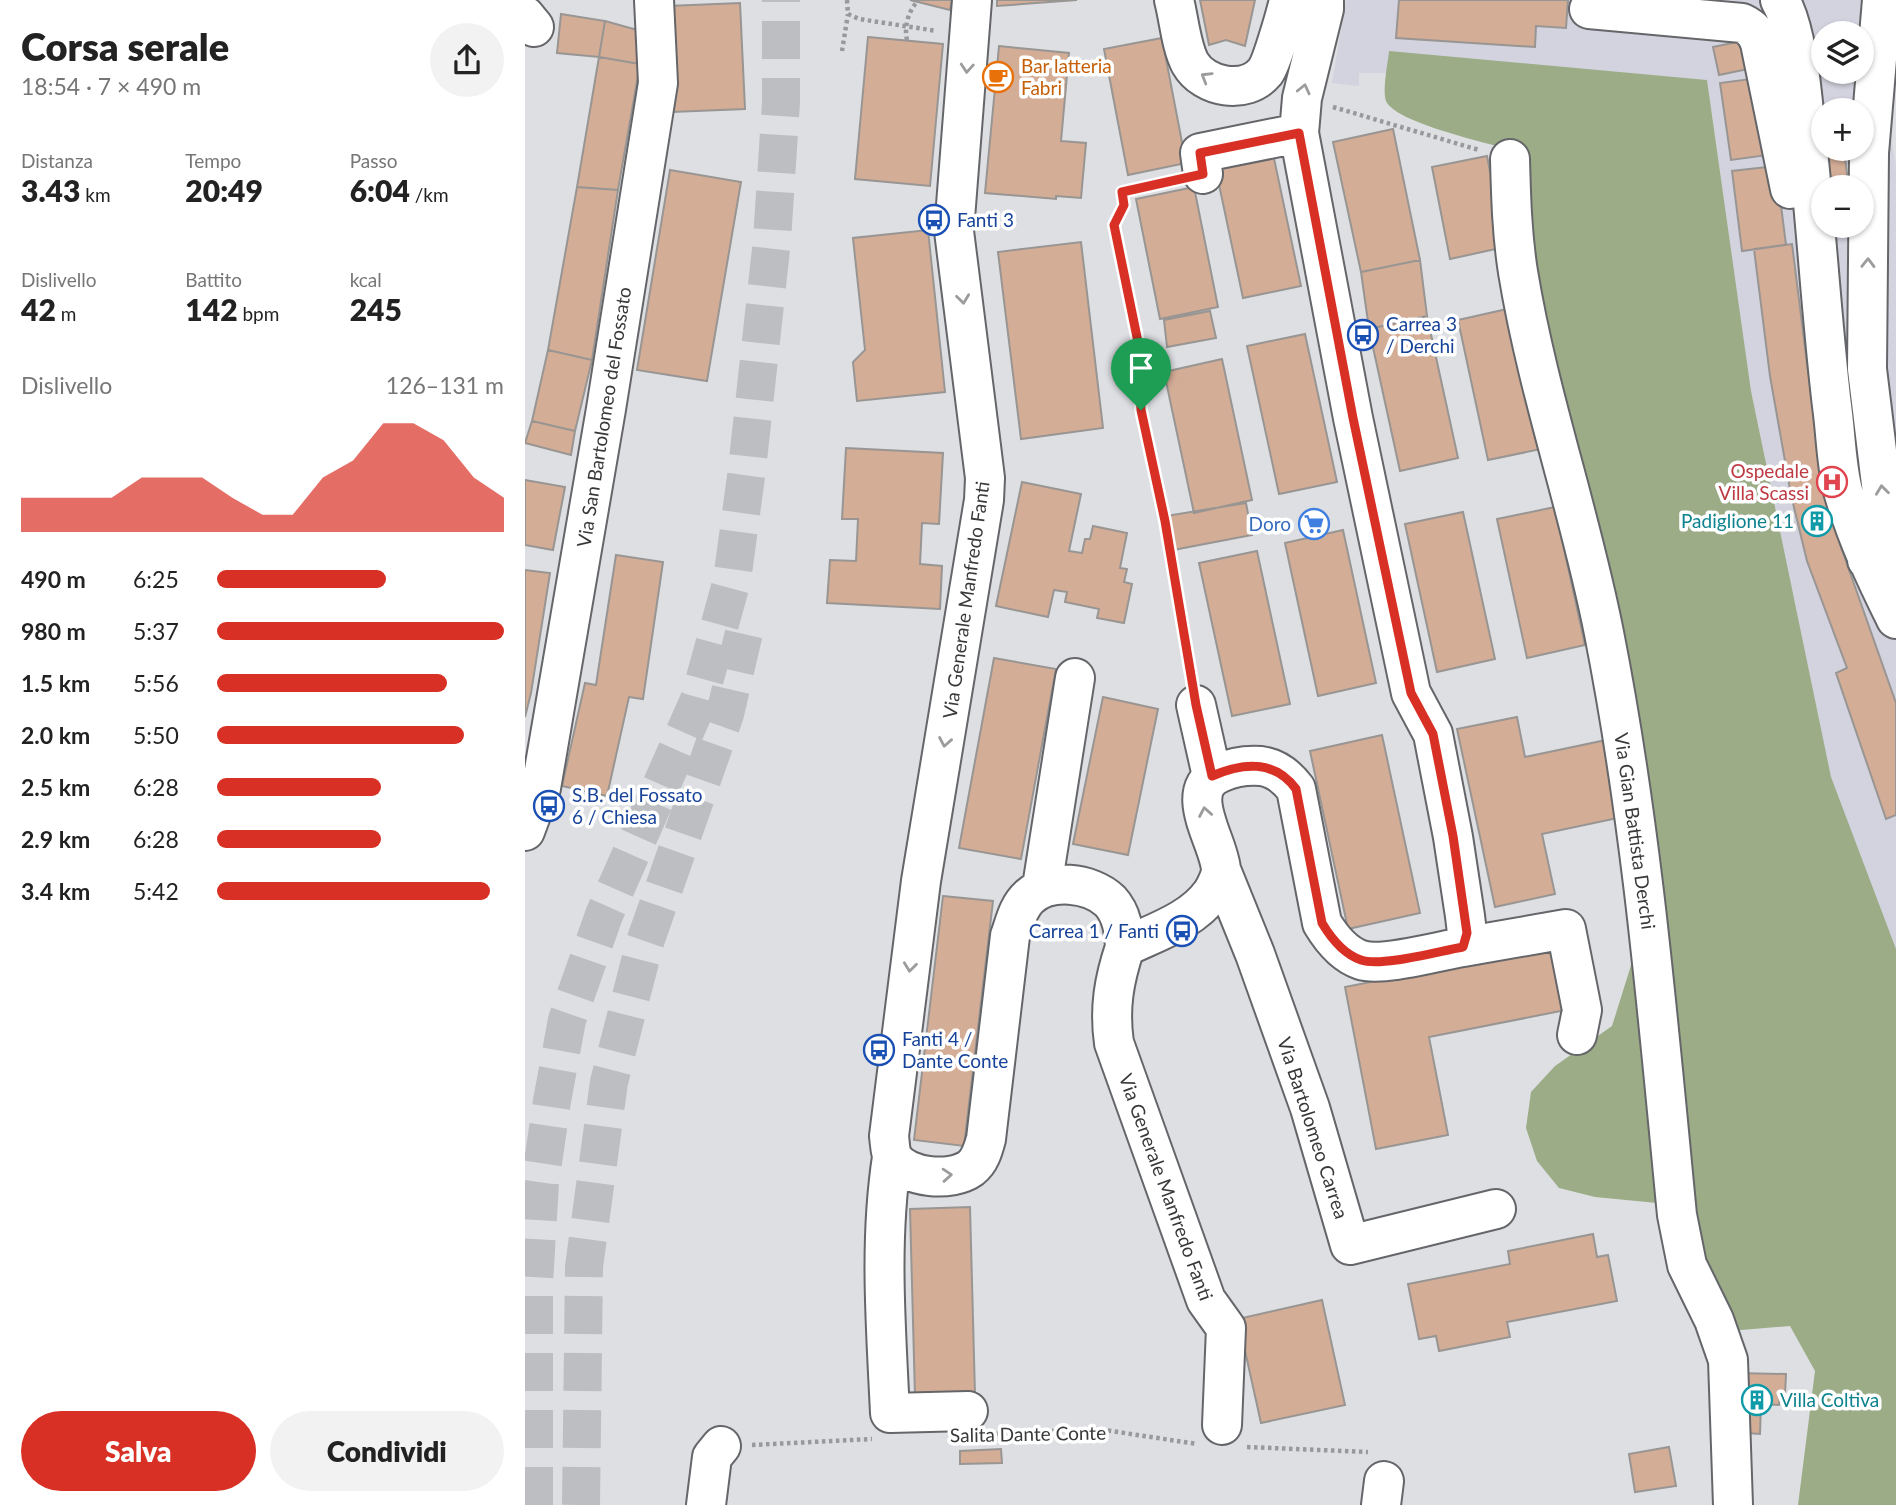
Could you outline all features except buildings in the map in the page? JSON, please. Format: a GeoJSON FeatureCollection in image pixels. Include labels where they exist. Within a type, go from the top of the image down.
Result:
{"type":"FeatureCollection","features":[{"type":"Feature","properties":{"kind":"street","name":"Via San Bartolomeo del Fossato"},"geometry":{"type":"LineString","coordinates":[[525,831],[541,788],[606,409],[655,97],[657,83],[654,0]]}},
{"type":"Feature","properties":{"kind":"street"},"geometry":{"type":"LineString","coordinates":[[1174,0],[1188,60],[1206,79],[1221,86],[1253,82],[1266,71],[1289,0]]}},
{"type":"Feature","properties":{"kind":"street"},"geometry":{"type":"LineString","coordinates":[[1324,0],[1301,116],[1356,431],[1411,693],[1433,734],[1436,747],[1466,925],[1463,947]]}},
{"type":"Feature","properties":{"kind":"street"},"geometry":{"type":"LineString","coordinates":[[1780,0],[1786,9],[1793,38],[1811,187]]}},
{"type":"Feature","properties":{"kind":"street"},"geometry":{"type":"LineString","coordinates":[[1882,0],[1869,153],[1867,369],[1884,562],[1896,619]]}},
{"type":"Feature","properties":{"kind":"street"},"geometry":{"type":"LineString","coordinates":[[1589,9],[1742,23],[1751,27],[1760,43],[1793,204],[1811,223]]}},
{"type":"Feature","properties":{"kind":"street","name":"Via Generale Manfredo Fanti"},"geometry":{"type":"LineString","coordinates":[[970,18],[954,231],[985,478],[984,500],[921,881],[889,1136],[892,1157],[886,1197],[884,1259],[890,1413],[978,1422]]}},
{"type":"Feature","properties":{"kind":"street"},"geometry":{"type":"LineString","coordinates":[[1203,174],[1200,153],[1301,116]]}},
{"type":"Feature","properties":{"kind":"street","name":"Via Gian Battista Derchi"},"geometry":{"type":"LineString","coordinates":[[1510,159],[1511,218],[1518,272],[1537,362],[1571,489],[1604,632],[1628,771],[1640,853],[1677,1215],[1688,1265],[1714,1320],[1728,1360],[1733,1505]]}},
{"type":"Feature","properties":{"kind":"street"},"geometry":{"type":"LineString","coordinates":[[1817,238],[1827,360],[1843,488],[1884,562]]}},
{"type":"Feature","properties":{"kind":"street"},"geometry":{"type":"LineString","coordinates":[[1042,887],[1075,678]]}},
{"type":"Feature","properties":{"kind":"street"},"geometry":{"type":"LineString","coordinates":[[1196,705],[1212,776],[1231,768],[1251,765],[1267,767],[1282,774],[1296,789],[1322,923],[1331,940],[1361,960],[1389,960],[1566,929],[1582,1010],[1577,1035]]}},
{"type":"Feature","properties":{"kind":"street","name":"Via Bartolomeo Carrea"},"geometry":{"type":"LineString","coordinates":[[1212,776],[1203,790],[1203,810],[1221,870],[1255,954],[1310,1108],[1350,1245],[1496,1209]]}},
{"type":"Feature","properties":{"kind":"street"},"geometry":{"type":"LineString","coordinates":[[892,1157],[902,1166],[934,1176],[959,1175],[972,1167],[981,1156],[986,1139],[1010,936],[1020,909],[1028,897],[1042,887],[1065,884],[1083,887],[1109,900],[1123,928],[1125,947],[1195,912],[1212,893],[1221,870]]}},
{"type":"Feature","properties":{"kind":"street","name":"Via Generale Manfredo Fanti"},"geometry":{"type":"LineString","coordinates":[[1125,947],[1111,1000],[1114,1043],[1206,1300],[1226,1328],[1217,1439]]}},
{"type":"Feature","properties":{"kind":"street"},"geometry":{"type":"LineString","coordinates":[[706,1505],[712,1457],[721,1446]]}},
{"type":"Feature","properties":{"kind":"path"},"geometry":{"type":"LineString","coordinates":[[842,51],[848,14],[847,0]]}},
{"type":"Feature","properties":{"kind":"path"},"geometry":{"type":"LineString","coordinates":[[907,40],[906,26],[911,8],[917,2]]}},
{"type":"Feature","properties":{"kind":"path"},"geometry":{"type":"LineString","coordinates":[[848,14],[859,19],[906,26],[970,18]]}},
{"type":"Feature","properties":{"kind":"path"},"geometry":{"type":"LineString","coordinates":[[1301,116],[1510,159]]}},
{"type":"Feature","properties":{"kind":"path"},"geometry":{"type":"LineString","coordinates":[[1196,705],[1165,521],[1141,410],[1138,342],[1114,225],[1124,205],[1122,192],[1203,174]]}},
{"type":"Feature","properties":{"kind":"path","name":"Salita Dante Conte"},"geometry":{"type":"LineString","coordinates":[[978,1422],[1098,1429],[1386,1453],[1382,1493]]}},
{"type":"Feature","properties":{"kind":"path"},"geometry":{"type":"LineString","coordinates":[[721,1446],[877,1439]]}},
{"type":"Feature","properties":{"kind":"shaded area","name":"Ospedale Villa Scassi"},"geometry":{"type":"Polygon","coordinates":[[[1346,0],[1896,0],[1896,69],[1889,128],[1896,165],[1896,949],[1831,778],[1751,391],[1707,80],[1389,52],[1387,73],[1359,73],[1359,86],[1332,83],[1346,0]]]}},
{"type":"Feature","properties":{"kind":"green space"},"geometry":{"type":"Polygon","coordinates":[[[1389,51],[1707,80],[1751,391],[1831,777],[1896,949],[1896,1505],[1798,1505],[1815,1371],[1790,1326],[1729,1331],[1657,1203],[1595,1197],[1559,1188],[1537,1161],[1526,1128],[1531,1092],[1555,1066],[1612,1026],[1633,959],[1633,923],[1508,149],[1422,124],[1393,109],[1385,96],[1389,51]]]}},
{"type":"Feature","properties":{"kind":"tunnel"},"geometry":{"type":"LineString","coordinates":[[534,1505],[534,1283],[540,1183],[552,1101],[567,1020],[604,915],[699,700],[732,580],[772,240],[781,102],[781,0]]}},
{"type":"Feature","properties":{"kind":"tunnel"},"geometry":{"type":"LineString","coordinates":[[581,1505],[584,1267],[609,1082],[645,942],[725,714],[746,624]]}},
{"type":"Feature","properties":{"kind":"place","name":"Bar latteria Fabri"},"geometry":{"type":"Point","coordinates":[998,77]}},
{"type":"Feature","properties":{"kind":"place","name":"Fanti 3"},"geometry":{"type":"Point","coordinates":[934,220]}},
{"type":"Feature","properties":{"kind":"place","name":"Carrea 3 / Derchi"},"geometry":{"type":"Point","coordinates":[1363,335]}},
{"type":"Feature","properties":{"kind":"place","name":"Ospedale Villa Scassi"},"geometry":{"type":"Point","coordinates":[1832,482]}},
{"type":"Feature","properties":{"kind":"place","name":"Padiglione 11"},"geometry":{"type":"Point","coordinates":[1817,521]}},
{"type":"Feature","properties":{"kind":"place","name":"Doro"},"geometry":{"type":"Point","coordinates":[1314,524]}},
{"type":"Feature","properties":{"kind":"place","name":"S.B. del Fossato 6 / Chiesa"},"geometry":{"type":"Point","coordinates":[549,806]}},
{"type":"Feature","properties":{"kind":"place","name":"Carrea 1 / Fanti"},"geometry":{"type":"Point","coordinates":[1182,931]}},
{"type":"Feature","properties":{"kind":"place","name":"Fanti 4 / Dante Conte"},"geometry":{"type":"Point","coordinates":[879,1050]}},
{"type":"Feature","properties":{"kind":"place","name":"Villa Coltiva"},"geometry":{"type":"Point","coordinates":[1757,1400]}},
{"type":"Feature","properties":{"kind":"route"},"geometry":{"type":"LineString","coordinates":[[1299,133],[1353,418],[1411,693],[1433,734],[1465,916],[1467,933],[1463,947],[1389,960],[1361,960],[1345,950],[1331,940],[1322,923],[1296,789],[1290,781],[1267,767],[1251,765],[1231,768],[1212,776],[1196,705],[1165,521],[1141,410],[1138,342],[1114,225],[1124,205],[1122,192],[1203,174],[1200,153],[1299,133]]}}]}
